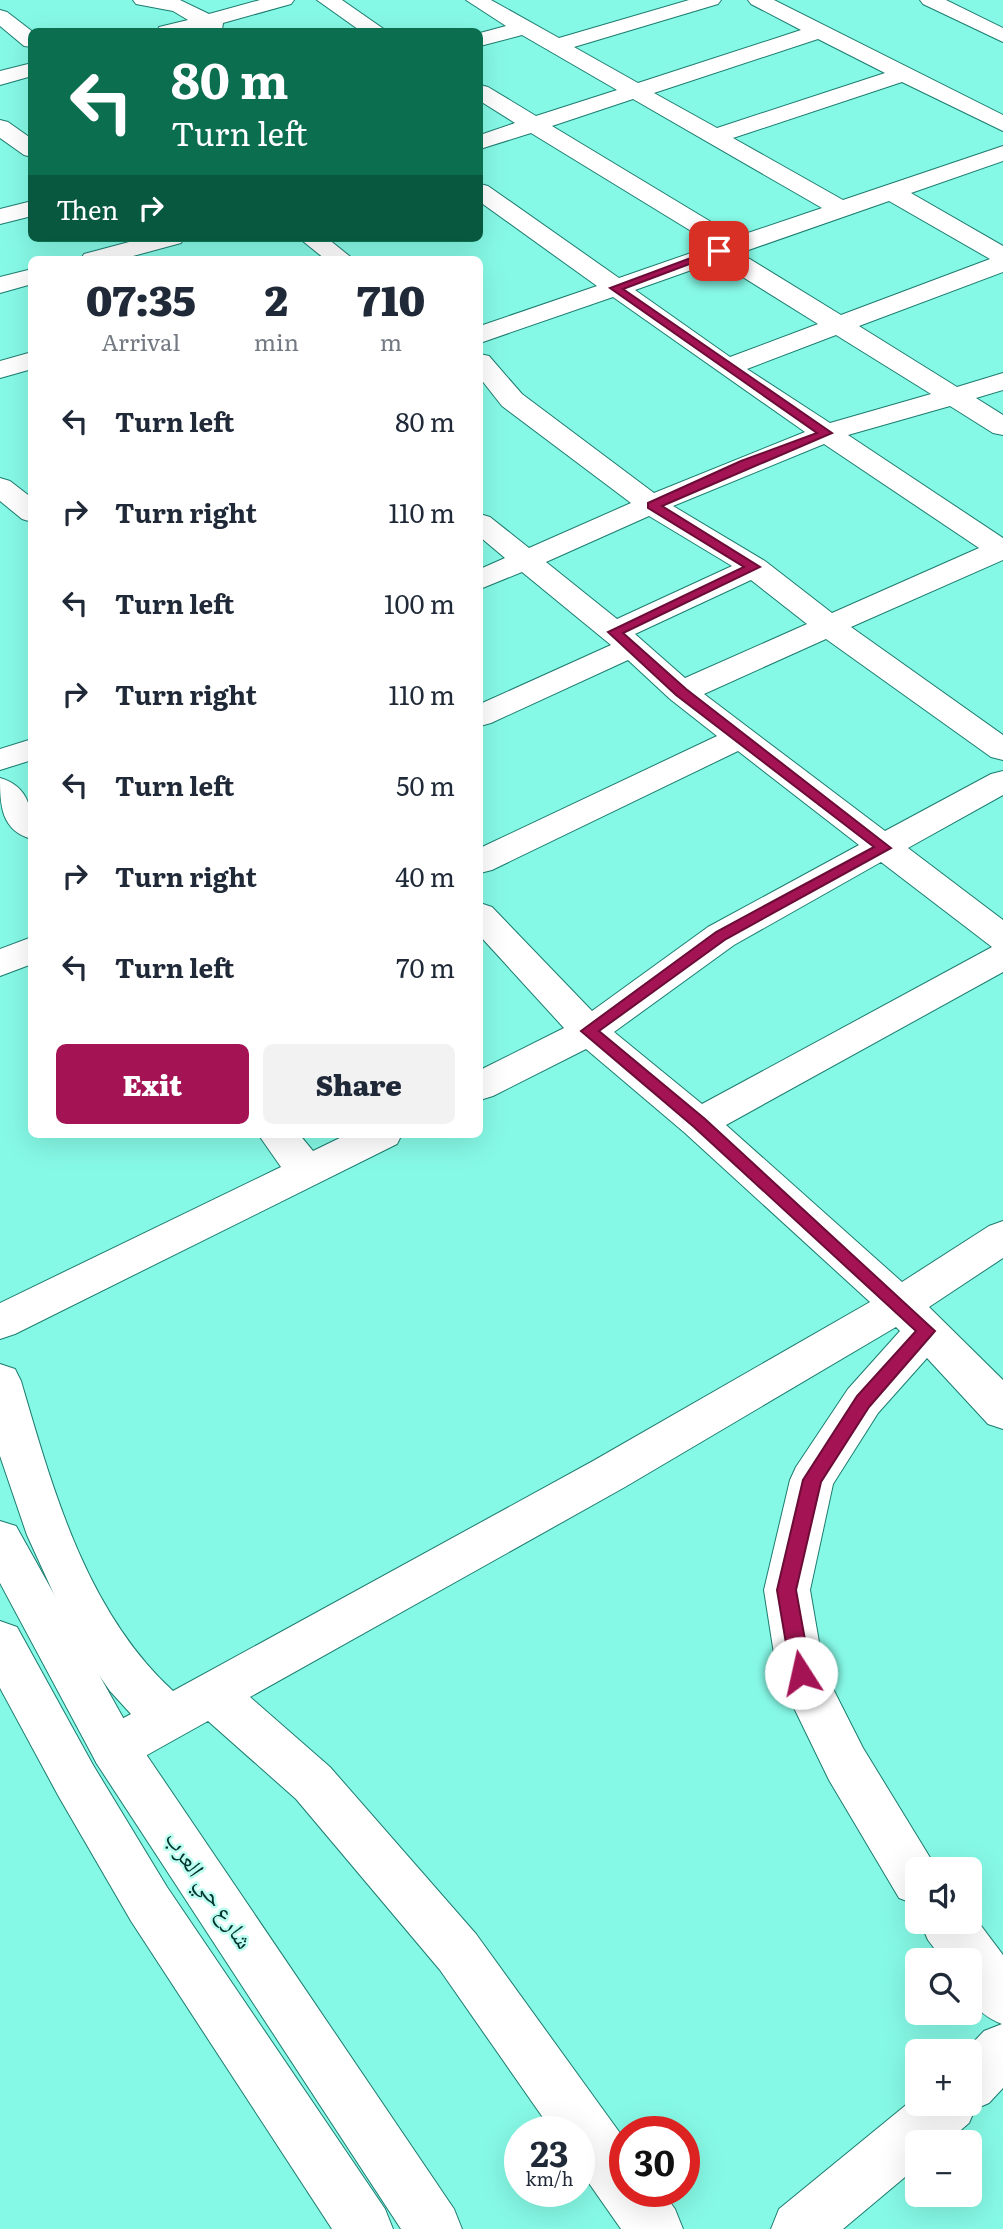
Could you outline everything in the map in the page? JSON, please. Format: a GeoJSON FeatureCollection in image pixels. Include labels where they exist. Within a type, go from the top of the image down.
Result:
{"type":"FeatureCollection","features":[{"type":"Feature","properties":{"kind":"street"},"geometry":{"type":"LineString","coordinates":[[143,0],[179,6],[216,26],[284,0]]}},
{"type":"Feature","properties":{"kind":"street"},"geometry":{"type":"LineString","coordinates":[[327,0],[372,28]]}},
{"type":"Feature","properties":{"kind":"street"},"geometry":{"type":"LineString","coordinates":[[556,46],[710,0]]}},
{"type":"Feature","properties":{"kind":"street"},"geometry":{"type":"LineString","coordinates":[[758,0],[1003,124]]}},
{"type":"Feature","properties":{"kind":"street"},"geometry":{"type":"LineString","coordinates":[[930,0],[1003,36]]}},
{"type":"Feature","properties":{"kind":"street"},"geometry":{"type":"LineString","coordinates":[[485,1],[523,27],[841,209]]}},
{"type":"Feature","properties":{"kind":"street"},"geometry":{"type":"LineString","coordinates":[[3,21],[28,38]]}},
{"type":"Feature","properties":{"kind":"street"},"geometry":{"type":"LineString","coordinates":[[483,39],[523,27]]}},
{"type":"Feature","properties":{"kind":"street"},"geometry":{"type":"LineString","coordinates":[[483,141],[632,90],[820,31]]}},
{"type":"Feature","properties":{"kind":"street"},"geometry":{"type":"LineString","coordinates":[[0,78],[28,70]]}},
{"type":"Feature","properties":{"kind":"street"},"geometry":{"type":"LineString","coordinates":[[713,137],[904,74]]}},
{"type":"Feature","properties":{"kind":"street"},"geometry":{"type":"LineString","coordinates":[[483,94],[726,249],[838,325],[1003,427]]}},
{"type":"Feature","properties":{"kind":"street"},"geometry":{"type":"LineString","coordinates":[[3,132],[28,148]]}},
{"type":"Feature","properties":{"kind":"street"},"geometry":{"type":"LineString","coordinates":[[483,334],[1003,153]]}},
{"type":"Feature","properties":{"kind":"street"},"geometry":{"type":"LineString","coordinates":[[890,191],[1003,256]]}},
{"type":"Feature","properties":{"kind":"street"},"geometry":{"type":"LineString","coordinates":[[483,193],[727,367],[1002,549]]}},
{"type":"Feature","properties":{"kind":"street"},"geometry":{"type":"LineString","coordinates":[[0,217],[28,209]]}},
{"type":"Feature","properties":{"kind":"street"},"geometry":{"type":"LineString","coordinates":[[106,256],[159,242]]}},
{"type":"Feature","properties":{"kind":"street"},"geometry":{"type":"LineString","coordinates":[[318,242],[337,256]]}},
{"type":"Feature","properties":{"kind":"street"},"geometry":{"type":"LineString","coordinates":[[727,367],[1003,262]]}},
{"type":"Feature","properties":{"kind":"street"},"geometry":{"type":"LineString","coordinates":[[0,285],[28,277]]}},
{"type":"Feature","properties":{"kind":"street"},"geometry":{"type":"LineString","coordinates":[[0,370],[28,361]]}},
{"type":"Feature","properties":{"kind":"street"},"geometry":{"type":"LineString","coordinates":[[483,366],[512,400],[653,506],[754,567],[830,626],[1003,750]]}},
{"type":"Feature","properties":{"kind":"street"},"geometry":{"type":"LineString","coordinates":[[483,579],[745,464],[826,433],[953,398],[1003,381]]}},
{"type":"Feature","properties":{"kind":"street"},"geometry":{"type":"LineString","coordinates":[[10,492],[28,509]]}},
{"type":"Feature","properties":{"kind":"street"},"geometry":{"type":"LineString","coordinates":[[483,525],[623,639],[681,692],[1003,938]]}},
{"type":"Feature","properties":{"kind":"street"},"geometry":{"type":"LineString","coordinates":[[681,692],[1002,549]]}},
{"type":"Feature","properties":{"kind":"street"},"geometry":{"type":"LineString","coordinates":[[483,714],[754,567]]}},
{"type":"Feature","properties":{"kind":"street"},"geometry":{"type":"LineString","coordinates":[[483,861],[741,737]]}},
{"type":"Feature","properties":{"kind":"street"},"geometry":{"type":"LineString","coordinates":[[0,760],[28,750]]}},
{"type":"Feature","properties":{"kind":"street"},"geometry":{"type":"LineString","coordinates":[[483,1084],[589,1031],[721,936],[1003,781]]}},
{"type":"Feature","properties":{"kind":"street"},"geometry":{"type":"LineString","coordinates":[[0,789],[28,823]]}},
{"type":"Feature","properties":{"kind":"street"},"geometry":{"type":"LineString","coordinates":[[483,918],[589,1031],[699,1123],[913,1318],[984,1388],[1003,1411]]}},
{"type":"Feature","properties":{"kind":"street"},"geometry":{"type":"LineString","coordinates":[[0,964],[28,952]]}},
{"type":"Feature","properties":{"kind":"street"},"geometry":{"type":"LineString","coordinates":[[699,1123],[1003,956]]}},
{"type":"Feature","properties":{"kind":"street"},"geometry":{"type":"LineString","coordinates":[[279,1138],[307,1172]]}},
{"type":"Feature","properties":{"kind":"street"},"geometry":{"type":"LineString","coordinates":[[0,1322],[375,1138]]}},
{"type":"Feature","properties":{"kind":"street"},"geometry":{"type":"LineString","coordinates":[[114,1748],[609,1474],[913,1318],[1003,1237]]}},
{"type":"Feature","properties":{"kind":"street"},"geometry":{"type":"LineString","coordinates":[[905,1861],[846,1764],[801,1673],[787,1590],[812,1480],[913,1318]]}},
{"type":"Feature","properties":{"kind":"street"},"geometry":{"type":"LineString","coordinates":[[0,1381],[48,1533],[89,1621],[128,1677],[169,1719]]}},
{"type":"Feature","properties":{"kind":"street","name":"شارع حي العرب"},"geometry":{"type":"LineString","coordinates":[[0,1540],[114,1748],[434,2229]]}},
{"type":"Feature","properties":{"kind":"street"},"geometry":{"type":"LineString","coordinates":[[0,1642],[76,1781],[149,1904],[365,2229]]}},
{"type":"Feature","properties":{"kind":"street"},"geometry":{"type":"LineString","coordinates":[[212,1695],[313,1783],[449,1942],[609,2165]]}},
{"type":"Feature","properties":{"kind":"street"},"geometry":{"type":"LineString","coordinates":[[955,1934],[1003,1998]]}},
{"type":"Feature","properties":{"kind":"street"},"geometry":{"type":"LineString","coordinates":[[982,2072],[1003,2050]]}},
{"type":"Feature","properties":{"kind":"street"},"geometry":{"type":"LineString","coordinates":[[799,2229],[936,2116]]}},
{"type":"Feature","properties":{"kind":"street"},"geometry":{"type":"LineString","coordinates":[[639,2207],[655,2229]]}},
{"type":"Feature","properties":{"kind":"route"},"geometry":{"type":"LineString","coordinates":[[719,251],[615,288],[826,433],[745,464],[653,506],[754,567],[614,632],[681,692],[884,848],[721,936],[589,1031],[699,1123],[926,1331],[863,1401],[812,1480],[787,1590],[801,1673]]}}]}
